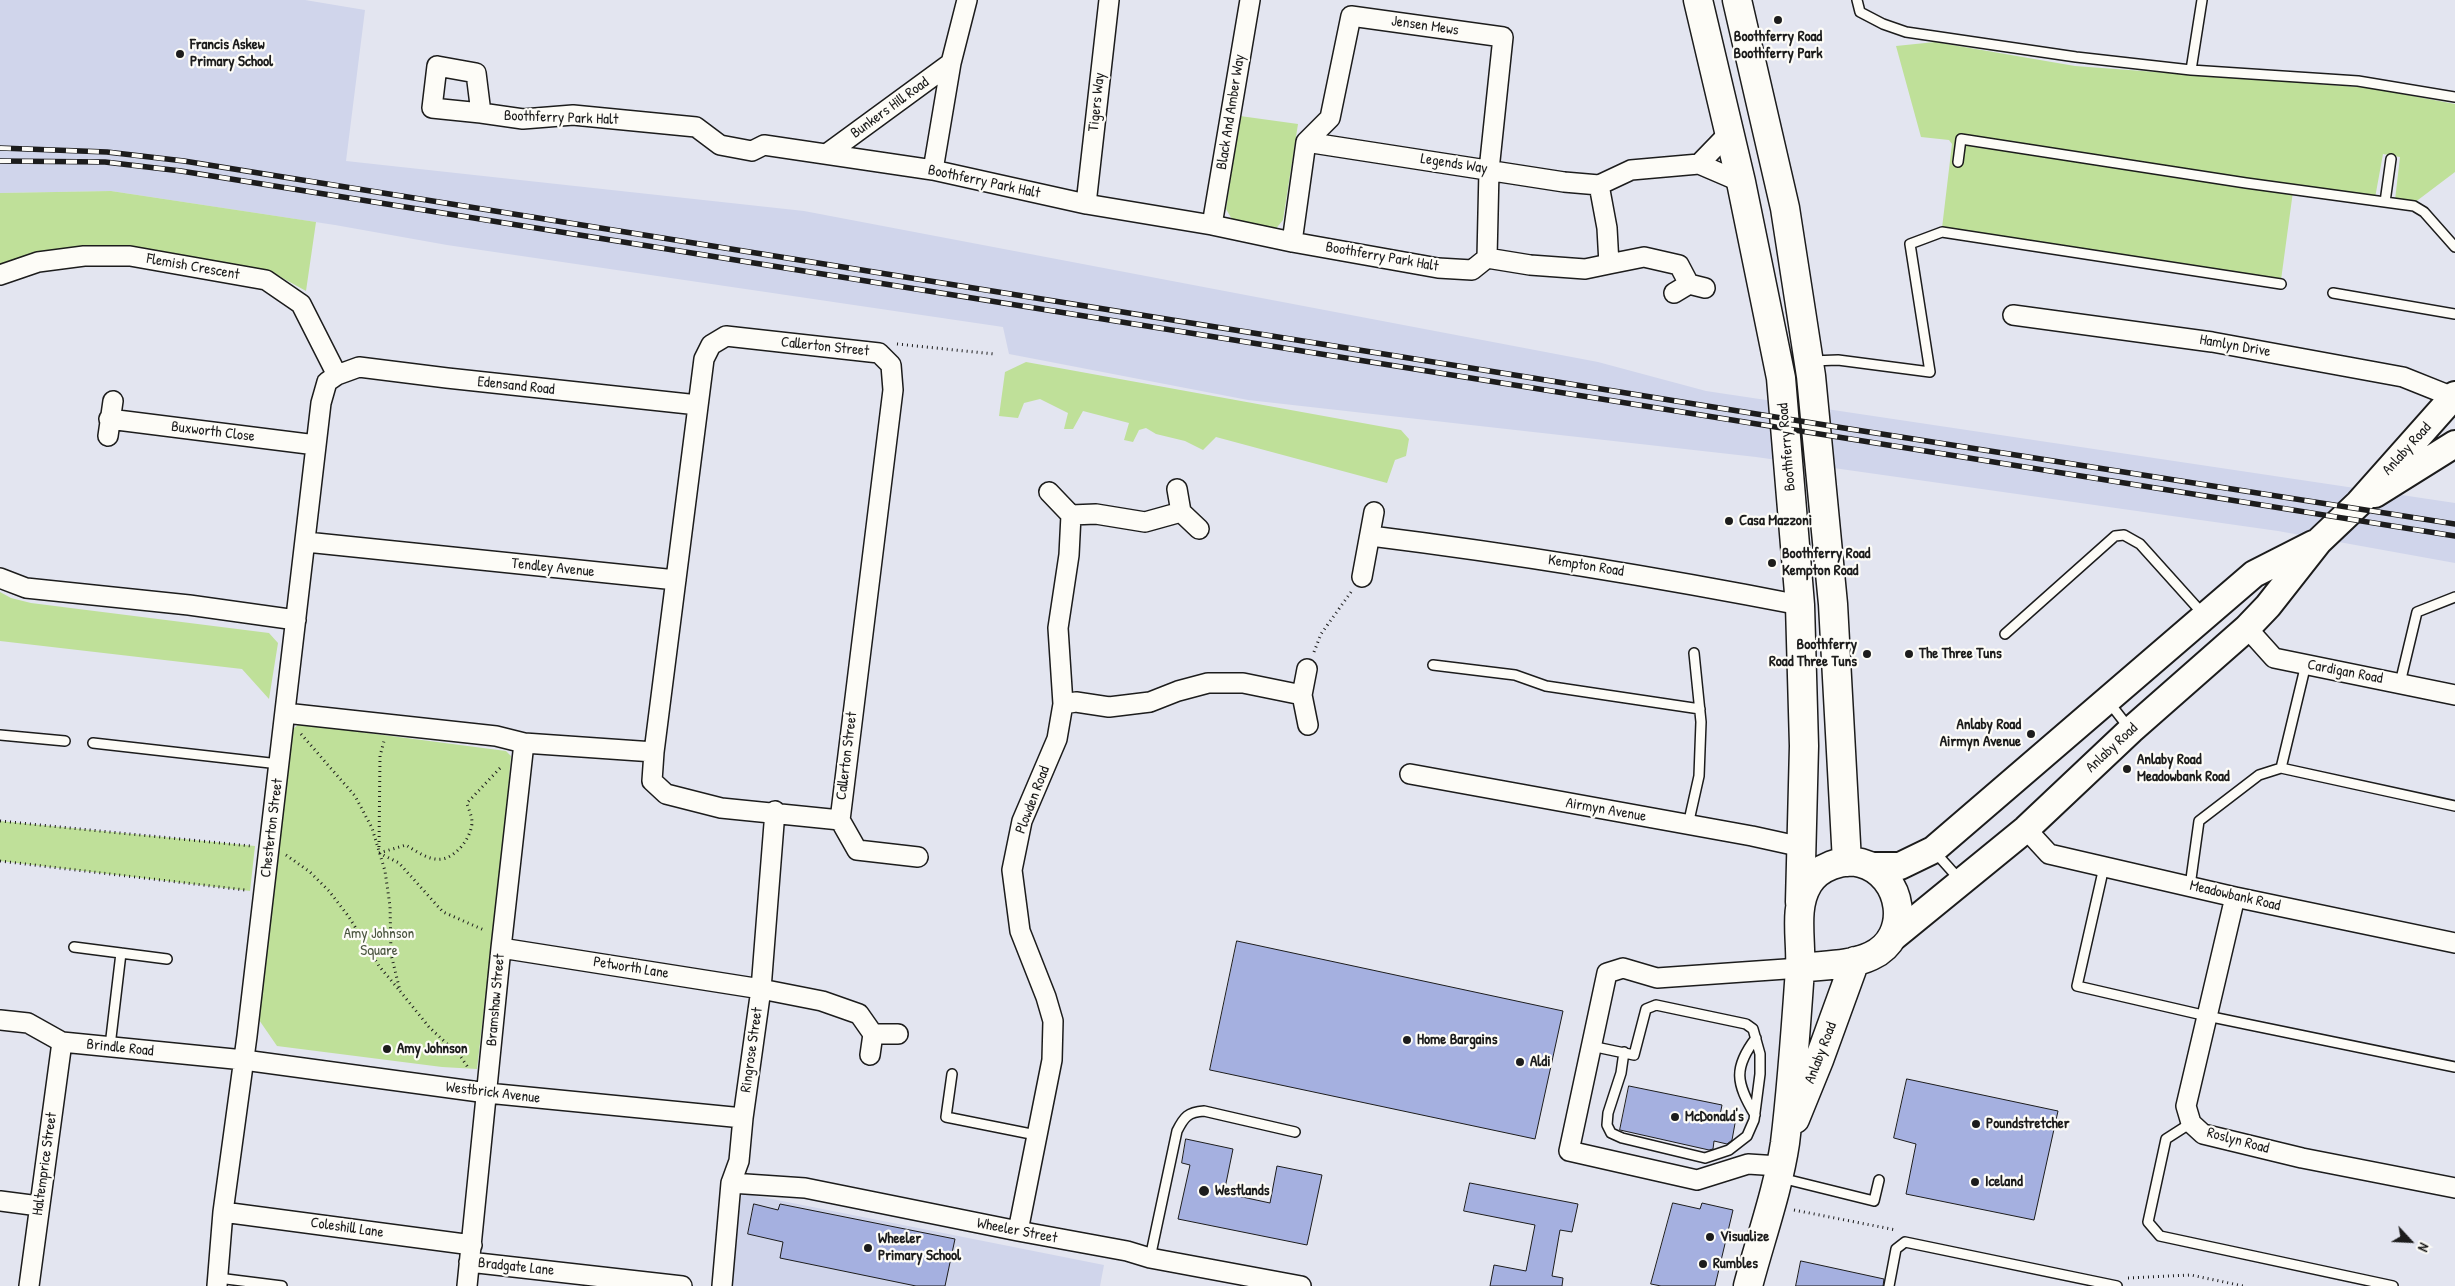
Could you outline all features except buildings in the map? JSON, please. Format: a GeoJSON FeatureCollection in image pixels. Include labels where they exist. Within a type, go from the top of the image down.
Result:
{"type":"FeatureCollection","features":[{"type":"Feature","properties":{"kind":"main road","name":"Boothferry Road"},"geometry":{"type":"LineString","coordinates":[[1698,0],[1740,182],[1781,378],[1840,760],[1858,864]]}},
{"type":"Feature","properties":{"kind":"main road","name":"Boothferry Road"},"geometry":{"type":"LineString","coordinates":[[1737,0],[1785,208],[1808,361],[1817,604],[1804,746],[1800,913]]}},
{"type":"Feature","properties":{"kind":"main road","name":"Anlaby Road"},"geometry":{"type":"LineString","coordinates":[[1890,940],[1961,880],[2026,829],[2131,730],[2247,628],[2268,606],[2319,542],[2359,504],[2454,396]]}},
{"type":"Feature","properties":{"kind":"main road","name":"Anlaby Road"},"geometry":{"type":"LineString","coordinates":[[2359,504],[2455,444]]}},
{"type":"Feature","properties":{"kind":"main road","name":"Anlaby Road"},"geometry":{"type":"LineString","coordinates":[[1858,864],[1900,866],[1933,850],[2106,699],[2254,574],[2319,542]]}},
{"type":"Feature","properties":{"kind":"main road"},"geometry":{"type":"LineString","coordinates":[[1800,968],[1855,961],[1871,956],[1890,940],[1898,918],[1898,902],[1892,886],[1883,875],[1858,864],[1834,864],[1817,873],[1808,883],[1800,913],[1812,945],[1826,956],[1836,960],[1855,961]]}},
{"type":"Feature","properties":{"kind":"main road","name":"Anlaby Road"},"geometry":{"type":"LineString","coordinates":[[1780,1162],[1800,968],[1800,913]]}},
{"type":"Feature","properties":{"kind":"main road","name":"Anlaby Road"},"geometry":{"type":"LineString","coordinates":[[1748,1286],[1780,1162],[1855,961]]}},
{"type":"Feature","properties":{"kind":"street","name":"Bunkers Hill Road"},"geometry":{"type":"LineString","coordinates":[[933,170],[951,63],[967,0]]}},
{"type":"Feature","properties":{"kind":"street","name":"Tigers Way"},"geometry":{"type":"LineString","coordinates":[[1086,204],[1108,0]]}},
{"type":"Feature","properties":{"kind":"street","name":"Black And Amber Way"},"geometry":{"type":"LineString","coordinates":[[1212,225],[1250,0]]}},
{"type":"Feature","properties":{"kind":"street","name":"Jensen Mews"},"geometry":{"type":"LineString","coordinates":[[1306,142],[1330,118],[1351,16],[1503,37],[1489,170]]}},
{"type":"Feature","properties":{"kind":"street","name":"Bunkers Hill Road"},"geometry":{"type":"LineString","coordinates":[[828,153],[951,63]]}},
{"type":"Feature","properties":{"kind":"street","name":"Boothferry Park Halt"},"geometry":{"type":"LineString","coordinates":[[480,113],[523,119],[573,115],[696,127],[720,145],[752,151],[764,145],[933,170],[1086,204],[1212,225],[1292,242],[1438,268],[1472,270],[1487,258]]}},
{"type":"Feature","properties":{"kind":"street"},"geometry":{"type":"LineString","coordinates":[[1699,164],[1729,133]]}},
{"type":"Feature","properties":{"kind":"street"},"geometry":{"type":"LineString","coordinates":[[1292,242],[1306,142]]}},
{"type":"Feature","properties":{"kind":"street","name":"Legends Way"},"geometry":{"type":"LineString","coordinates":[[1306,142],[1564,182],[1599,184],[1631,170],[1699,164],[1740,182]]}},
{"type":"Feature","properties":{"kind":"street"},"geometry":{"type":"LineString","coordinates":[[1489,170],[1487,258],[1530,265],[1585,269],[1644,257],[1679,265],[1689,288]]}},
{"type":"Feature","properties":{"kind":"street"},"geometry":{"type":"LineString","coordinates":[[1599,184],[1607,228],[1609,264]]}},
{"type":"Feature","properties":{"kind":"street","name":"Flemish Crescent"},"geometry":{"type":"LineString","coordinates":[[0,275],[38,262],[84,256],[130,256],[266,280],[301,304],[337,375]]}},
{"type":"Feature","properties":{"kind":"street","name":"Hamlyn Drive"},"geometry":{"type":"LineString","coordinates":[[2013,315],[2212,342],[2403,377],[2454,396]]}},
{"type":"Feature","properties":{"kind":"street","name":"Callerton Street"},"geometry":{"type":"LineString","coordinates":[[840,820],[721,808],[666,794],[652,781],[654,752],[704,359],[711,345],[726,336],[879,353],[891,365],[893,390],[840,820],[857,850],[918,857]]}},
{"type":"Feature","properties":{"kind":"street","name":"Edensand Road"},"geometry":{"type":"LineString","coordinates":[[337,375],[359,366],[447,378],[698,404]]}},
{"type":"Feature","properties":{"kind":"street","name":"Chesterton Street"},"geometry":{"type":"LineString","coordinates":[[217,1282],[223,1212],[270,847],[321,403],[327,382],[337,375]]}},
{"type":"Feature","properties":{"kind":"street","name":"Buxworth Close"},"geometry":{"type":"LineString","coordinates":[[113,401],[109,428],[316,445]]}},
{"type":"Feature","properties":{"kind":"street"},"geometry":{"type":"LineString","coordinates":[[1177,489],[1181,512],[1199,529]]}},
{"type":"Feature","properties":{"kind":"street"},"geometry":{"type":"LineString","coordinates":[[1049,492],[1071,515],[1096,514],[1145,522],[1181,512]]}},
{"type":"Feature","properties":{"kind":"street"},"geometry":{"type":"LineString","coordinates":[[1362,577],[1374,512]]}},
{"type":"Feature","properties":{"kind":"street","name":"Plowden Road"},"geometry":{"type":"LineString","coordinates":[[1018,1231],[1052,1060],[1053,1021],[1046,997],[1020,931],[1012,870],[1022,821],[1057,739],[1063,704],[1058,628],[1069,555],[1071,515]]}},
{"type":"Feature","properties":{"kind":"street","name":"Kempton Road"},"geometry":{"type":"LineString","coordinates":[[1371,536],[1596,568],[1817,604]]}},
{"type":"Feature","properties":{"kind":"street","name":"Tendley Avenue"},"geometry":{"type":"LineString","coordinates":[[306,542],[676,580]]}},
{"type":"Feature","properties":{"kind":"street"},"geometry":{"type":"LineString","coordinates":[[0,578],[26,588],[190,605],[296,620]]}},
{"type":"Feature","properties":{"kind":"street","name":"Cardigan Road"},"geometry":{"type":"LineString","coordinates":[[2247,628],[2274,658],[2455,695]]}},
{"type":"Feature","properties":{"kind":"street"},"geometry":{"type":"LineString","coordinates":[[1307,669],[1302,695],[1308,725]]}},
{"type":"Feature","properties":{"kind":"street"},"geometry":{"type":"LineString","coordinates":[[1063,704],[1076,702],[1109,707],[1150,702],[1178,691],[1208,683],[1243,683],[1302,695]]}},
{"type":"Feature","properties":{"kind":"street"},"geometry":{"type":"LineString","coordinates":[[286,713],[496,736],[524,743],[654,752]]}},
{"type":"Feature","properties":{"kind":"street","name":"Bramshaw Street"},"geometry":{"type":"LineString","coordinates":[[467,1286],[500,948],[524,743]]}},
{"type":"Feature","properties":{"kind":"street","name":"Airmyn Avenue"},"geometry":{"type":"LineString","coordinates":[[1410,774],[1802,848]]}},
{"type":"Feature","properties":{"kind":"street","name":"Ringrose Street"},"geometry":{"type":"LineString","coordinates":[[722,1286],[731,1183],[739,1161],[742,1118],[761,989],[775,812]]}},
{"type":"Feature","properties":{"kind":"street","name":"Meadowbank Road"},"geometry":{"type":"LineString","coordinates":[[2026,829],[2050,854],[2235,897],[2455,943]]}},
{"type":"Feature","properties":{"kind":"street","name":"Roslyn Road"},"geometry":{"type":"LineString","coordinates":[[2235,897],[2186,1106],[2191,1123],[2203,1134],[2302,1158],[2455,1188]]}},
{"type":"Feature","properties":{"kind":"street","name":"Petworth Lane"},"geometry":{"type":"LineString","coordinates":[[500,948],[761,989],[822,1001],[859,1014],[873,1034]]}},
{"type":"Feature","properties":{"kind":"street"},"geometry":{"type":"LineString","coordinates":[[1780,1162],[1748,1164],[1697,1180],[1569,1151],[1607,973],[1623,968],[1657,978],[1800,968]]}},
{"type":"Feature","properties":{"kind":"street","name":"Brindle Road"},"geometry":{"type":"LineString","coordinates":[[0,1020],[28,1023],[62,1042],[244,1060]]}},
{"type":"Feature","properties":{"kind":"street"},"geometry":{"type":"LineString","coordinates":[[870,1055],[873,1034],[898,1034]]}},
{"type":"Feature","properties":{"kind":"street","name":"Haltemprice Street"},"geometry":{"type":"LineString","coordinates":[[29,1286],[62,1042]]}},
{"type":"Feature","properties":{"kind":"street","name":"Westbrick Avenue"},"geometry":{"type":"LineString","coordinates":[[244,1060],[487,1093],[742,1118]]}},
{"type":"Feature","properties":{"kind":"street","name":"Wheeler Street"},"geometry":{"type":"LineString","coordinates":[[731,1183],[805,1188],[1127,1251],[1150,1258],[1301,1286]]}},
{"type":"Feature","properties":{"kind":"street"},"geometry":{"type":"LineString","coordinates":[[0,1201],[39,1206]]}},
{"type":"Feature","properties":{"kind":"street","name":"Coleshill Lane"},"geometry":{"type":"LineString","coordinates":[[223,1212],[471,1254]]}},
{"type":"Feature","properties":{"kind":"street","name":"Bradgate Lane"},"geometry":{"type":"LineString","coordinates":[[471,1254],[682,1286]]}},
{"type":"Feature","properties":{"kind":"lane"},"geometry":{"type":"LineString","coordinates":[[1857,0],[1860,12],[1883,24],[1906,32],[2076,57],[2191,70],[2358,81],[2455,97]]}},
{"type":"Feature","properties":{"kind":"lane"},"geometry":{"type":"LineString","coordinates":[[2191,70],[2202,0]]}},
{"type":"Feature","properties":{"kind":"lane"},"geometry":{"type":"LineString","coordinates":[[1958,162],[1961,139],[2246,183],[2414,206],[2424,212],[2455,246]]}},
{"type":"Feature","properties":{"kind":"lane"},"geometry":{"type":"LineString","coordinates":[[2385,202],[2390,159]]}},
{"type":"Feature","properties":{"kind":"lane"},"geometry":{"type":"LineString","coordinates":[[1808,361],[1838,360],[1930,372],[1910,244],[1942,232],[2280,284]]}},
{"type":"Feature","properties":{"kind":"lane"},"geometry":{"type":"LineString","coordinates":[[2333,293],[2455,314]]}},
{"type":"Feature","properties":{"kind":"lane"},"geometry":{"type":"LineString","coordinates":[[2005,634],[2115,536],[2124,535],[2140,544],[2205,616]]}},
{"type":"Feature","properties":{"kind":"lane"},"geometry":{"type":"LineString","coordinates":[[2400,683],[2417,612],[2455,597]]}},
{"type":"Feature","properties":{"kind":"lane"},"geometry":{"type":"LineString","coordinates":[[1688,825],[1699,776],[1700,709],[1694,653]]}},
{"type":"Feature","properties":{"kind":"lane"},"geometry":{"type":"LineString","coordinates":[[2281,768],[2306,664]]}},
{"type":"Feature","properties":{"kind":"lane"},"geometry":{"type":"LineString","coordinates":[[1433,665],[1514,675],[1546,686],[1700,709]]}},
{"type":"Feature","properties":{"kind":"lane"},"geometry":{"type":"LineString","coordinates":[[2106,699],[2131,730]]}},
{"type":"Feature","properties":{"kind":"lane"},"geometry":{"type":"LineString","coordinates":[[0,735],[66,741]]}},
{"type":"Feature","properties":{"kind":"lane"},"geometry":{"type":"LineString","coordinates":[[93,743],[279,764]]}},
{"type":"Feature","properties":{"kind":"lane"},"geometry":{"type":"LineString","coordinates":[[2190,886],[2198,821],[2259,775],[2281,768],[2455,806]]}},
{"type":"Feature","properties":{"kind":"lane"},"geometry":{"type":"LineString","coordinates":[[1933,850],[1961,880]]}},
{"type":"Feature","properties":{"kind":"lane"},"geometry":{"type":"LineString","coordinates":[[2104,867],[2077,986],[2207,1016],[2455,1067]]}},
{"type":"Feature","properties":{"kind":"lane"},"geometry":{"type":"LineString","coordinates":[[74,947],[167,959]]}},
{"type":"Feature","properties":{"kind":"lane"},"geometry":{"type":"LineString","coordinates":[[110,1046],[121,953]]}},
{"type":"Feature","properties":{"kind":"lane"},"geometry":{"type":"LineString","coordinates":[[1591,1046],[1624,1052],[1634,1055],[1646,1009],[1656,1005],[1746,1024],[1753,1029],[1760,1054],[1760,1074],[1755,1115],[1747,1136],[1729,1150],[1705,1158],[1616,1136],[1611,1133],[1607,1125],[1608,1113],[1621,1073],[1624,1052]]}},
{"type":"Feature","properties":{"kind":"lane"},"geometry":{"type":"LineString","coordinates":[[1755,1115],[1741,1092],[1740,1064],[1756,1038]]}},
{"type":"Feature","properties":{"kind":"lane"},"geometry":{"type":"LineString","coordinates":[[952,1074],[946,1118],[1036,1136]]}},
{"type":"Feature","properties":{"kind":"lane"},"geometry":{"type":"LineString","coordinates":[[1150,1258],[1177,1131],[1184,1118],[1191,1112],[1204,1111],[1295,1132]]}},
{"type":"Feature","properties":{"kind":"lane"},"geometry":{"type":"LineString","coordinates":[[2191,1123],[2166,1138],[2148,1222],[2160,1236],[2393,1286]]}},
{"type":"Feature","properties":{"kind":"lane"},"geometry":{"type":"LineString","coordinates":[[1780,1162],[1874,1201],[1879,1180]]}},
{"type":"Feature","properties":{"kind":"lane"},"geometry":{"type":"LineString","coordinates":[[1889,1286],[1896,1248],[1905,1242],[2117,1286]]}},
{"type":"Feature","properties":{"kind":"lane"},"geometry":{"type":"LineString","coordinates":[[217,1282],[282,1286]]}},
{"type":"Feature","properties":{"kind":"path"},"geometry":{"type":"LineString","coordinates":[[879,353],[884,343],[994,354]]}},
{"type":"Feature","properties":{"kind":"path"},"geometry":{"type":"LineString","coordinates":[[1307,669],[1321,634],[1362,577]]}},
{"type":"Feature","properties":{"kind":"path"},"geometry":{"type":"LineString","coordinates":[[286,713],[305,740],[329,764],[354,796],[372,828],[385,871],[390,906],[391,954],[400,991]]}},
{"type":"Feature","properties":{"kind":"path"},"geometry":{"type":"LineString","coordinates":[[379,853],[380,756],[388,724]]}},
{"type":"Feature","properties":{"kind":"path"},"geometry":{"type":"LineString","coordinates":[[379,853],[406,845],[426,857],[442,859],[457,851],[469,837],[472,821],[467,803],[524,743]]}},
{"type":"Feature","properties":{"kind":"path"},"geometry":{"type":"LineString","coordinates":[[0,821],[270,847],[293,859],[329,890],[349,917],[379,966],[429,1027],[461,1057],[487,1093]]}},
{"type":"Feature","properties":{"kind":"path"},"geometry":{"type":"LineString","coordinates":[[379,853],[399,863],[443,912],[492,934],[500,948]]}},
{"type":"Feature","properties":{"kind":"path"},"geometry":{"type":"LineString","coordinates":[[0,861],[264,892]]}},
{"type":"Feature","properties":{"kind":"shaded area"},"geometry":{"type":"Polygon","coordinates":[[[0,0],[305,0],[365,10],[346,161],[804,211],[1598,362],[1706,391],[2455,503],[2455,563],[2278,531],[1756,457],[1248,400],[1009,354],[1003,327],[447,245],[335,225],[111,191],[0,193],[0,0]]]}},
{"type":"Feature","properties":{"kind":"shaded area","name":"Wheeler Primary School"},"geometry":{"type":"Polygon","coordinates":[[[742,1193],[1104,1265],[1100,1286],[727,1286],[742,1193]]]}},
{"type":"Feature","properties":{"kind":"green space"},"geometry":{"type":"Polygon","coordinates":[[[1935,42],[2075,66],[2371,88],[2455,104],[2455,172],[2414,203],[2395,200],[2400,157],[2383,154],[2375,198],[2294,184],[2281,280],[1942,228],[1952,144],[1949,140],[1921,137],[1896,46],[1935,42]]]}},
{"type":"Feature","properties":{"kind":"green space"},"geometry":{"type":"Polygon","coordinates":[[[1240,116],[1298,124],[1283,220],[1274,231],[1233,221],[1226,209],[1240,116]]]}},
{"type":"Feature","properties":{"kind":"green space"},"geometry":{"type":"Polygon","coordinates":[[[111,191],[316,222],[306,291],[268,270],[130,246],[34,254],[0,266],[0,193],[111,191]]]}},
{"type":"Feature","properties":{"kind":"green space"},"geometry":{"type":"Polygon","coordinates":[[[1026,362],[1401,430],[1409,439],[1406,456],[1395,460],[1387,483],[1216,437],[1203,450],[1185,441],[1156,434],[1146,428],[1139,430],[1133,442],[1124,440],[1129,423],[1083,411],[1073,429],[1064,429],[1068,413],[1040,399],[1024,403],[1018,418],[999,416],[1005,372],[1026,362]]]}},
{"type":"Feature","properties":{"kind":"green space"},"geometry":{"type":"Polygon","coordinates":[[[0,592],[11,598],[31,603],[269,633],[278,643],[269,699],[242,669],[0,641],[0,592]]]}},
{"type":"Feature","properties":{"kind":"green space","name":"Amy Johnson Square"},"geometry":{"type":"Polygon","coordinates":[[[299,724],[506,751],[511,756],[504,839],[477,1069],[442,1067],[277,1046],[257,1017],[279,847],[287,734],[299,724]]]}},
{"type":"Feature","properties":{"kind":"green space"},"geometry":{"type":"Polygon","coordinates":[[[0,821],[255,846],[250,891],[0,861],[0,821]]]}},
{"type":"Feature","properties":{"kind":"railway"},"geometry":{"type":"LineString","coordinates":[[0,148],[107,152],[184,161],[1850,429],[2455,524]]}},
{"type":"Feature","properties":{"kind":"railway"},"geometry":{"type":"LineString","coordinates":[[0,161],[105,162],[181,171],[2455,536]]}},
{"type":"Feature","properties":{"kind":"place","name":"Boothferry Road Boothferry Park"},"geometry":{"type":"Point","coordinates":[1778,20]}},
{"type":"Feature","properties":{"kind":"place","name":"Francis Askew Primary School"},"geometry":{"type":"Point","coordinates":[180,54]}},
{"type":"Feature","properties":{"kind":"place","name":"Casa Mazzoni"},"geometry":{"type":"Point","coordinates":[1729,521]}},
{"type":"Feature","properties":{"kind":"place","name":"Boothferry Road Kempton Road"},"geometry":{"type":"Point","coordinates":[1772,563]}},
{"type":"Feature","properties":{"kind":"place","name":"Boothferry Road Three Tuns"},"geometry":{"type":"Point","coordinates":[1867,654]}},
{"type":"Feature","properties":{"kind":"place","name":"The Three Tuns"},"geometry":{"type":"Point","coordinates":[1909,654]}},
{"type":"Feature","properties":{"kind":"place","name":"Anlaby Road Airmyn Avenue"},"geometry":{"type":"Point","coordinates":[2031,734]}},
{"type":"Feature","properties":{"kind":"place","name":"Anlaby Road Meadowbank Road"},"geometry":{"type":"Point","coordinates":[2127,769]}},
{"type":"Feature","properties":{"kind":"place","name":"Home Bargains"},"geometry":{"type":"Point","coordinates":[1407,1040]}},
{"type":"Feature","properties":{"kind":"place","name":"Amy Johnson"},"geometry":{"type":"Point","coordinates":[387,1049]}},
{"type":"Feature","properties":{"kind":"place","name":"Aldi"},"geometry":{"type":"Point","coordinates":[1520,1062]}},
{"type":"Feature","properties":{"kind":"place","name":"McDonald's"},"geometry":{"type":"Point","coordinates":[1675,1117]}},
{"type":"Feature","properties":{"kind":"place","name":"Poundstretcher"},"geometry":{"type":"Point","coordinates":[1976,1124]}},
{"type":"Feature","properties":{"kind":"place","name":"Iceland"},"geometry":{"type":"Point","coordinates":[1975,1182]}},
{"type":"Feature","properties":{"kind":"place","name":"Westlands"},"geometry":{"type":"Point","coordinates":[1204,1191]}},
{"type":"Feature","properties":{"kind":"place","name":"Visualize"},"geometry":{"type":"Point","coordinates":[1710,1237]}},
{"type":"Feature","properties":{"kind":"place","name":"Wheeler Primary School"},"geometry":{"type":"Point","coordinates":[868,1248]}},
{"type":"Feature","properties":{"kind":"place","name":"Rumbles"},"geometry":{"type":"Point","coordinates":[1703,1264]}}]}
